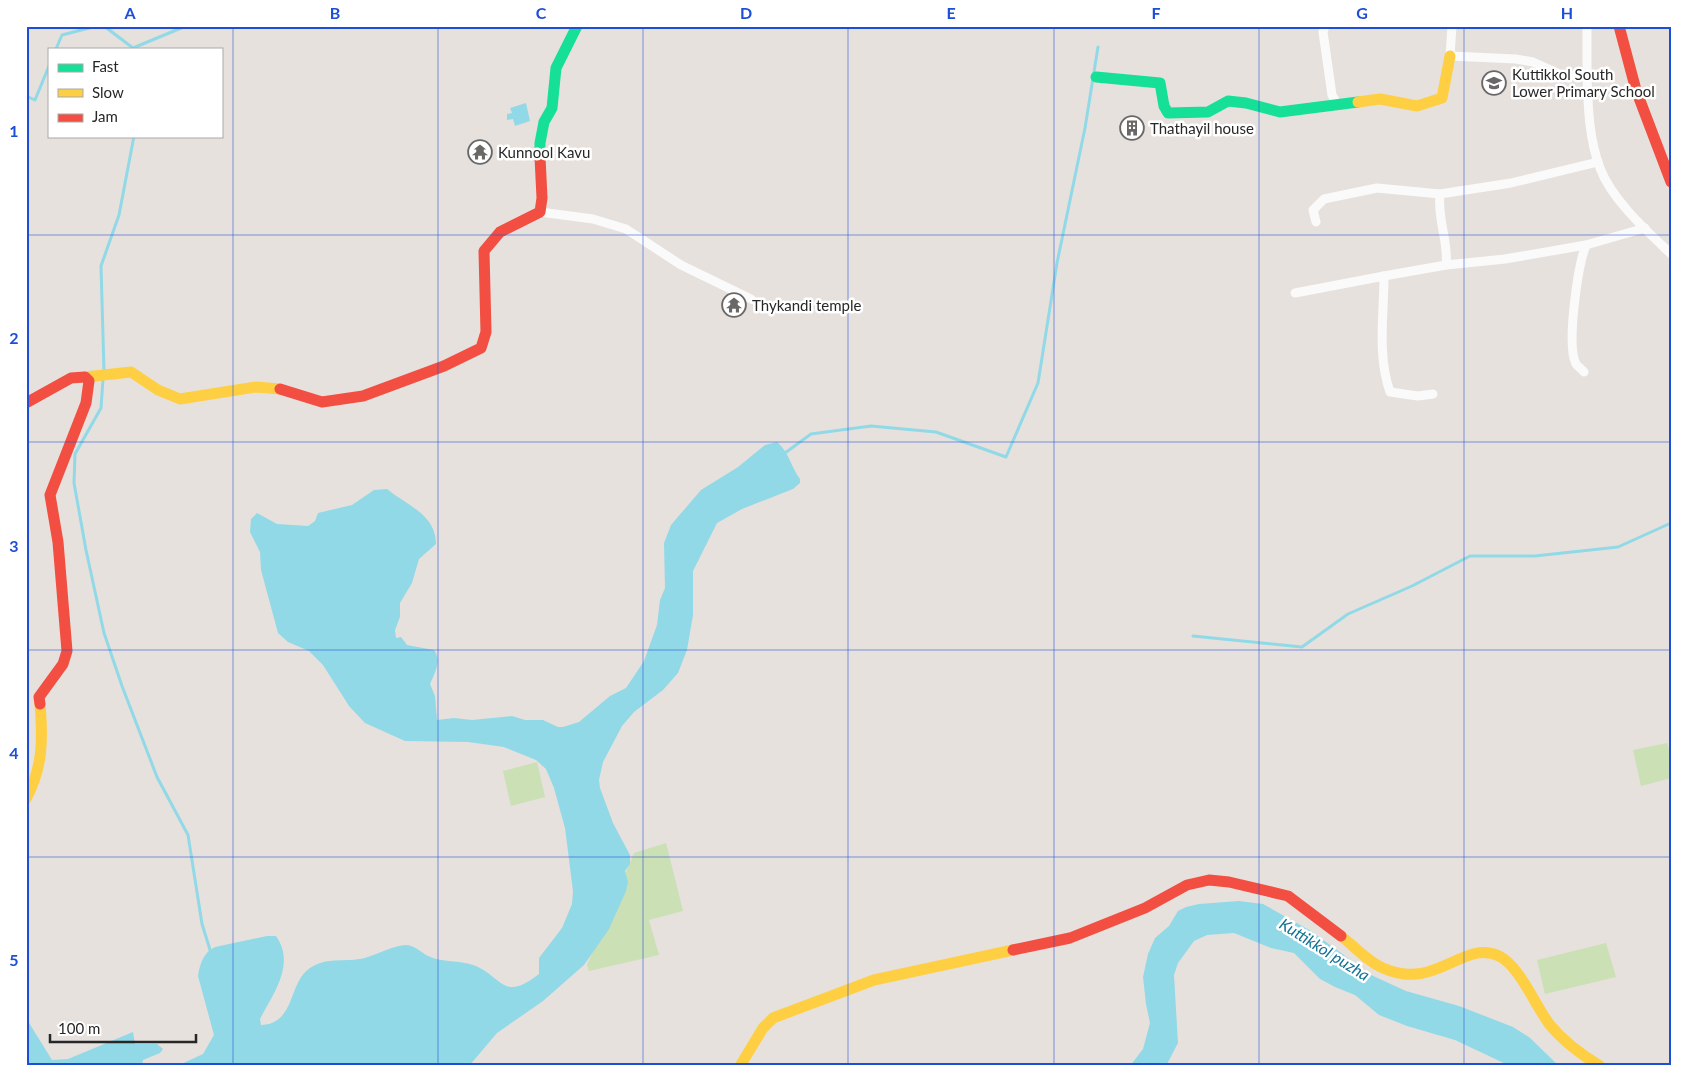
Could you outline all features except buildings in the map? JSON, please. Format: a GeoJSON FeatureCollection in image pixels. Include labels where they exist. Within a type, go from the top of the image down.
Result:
{"type":"FeatureCollection","features":[{"type":"Feature","properties":{"kind":"main road"},"geometry":{"type":"LineString","coordinates":[[26,403],[71,378],[131,372],[158,390],[180,399],[256,387],[281,389],[322,402],[363,396],[444,366],[481,348],[486,332],[484,251],[500,232],[540,212],[542,198],[540,143],[544,122],[552,108],[556,68],[577,26]]}},
{"type":"Feature","properties":{"kind":"main road"},"geometry":{"type":"LineString","coordinates":[[1619,26],[1636,90],[1671,182]]}},
{"type":"Feature","properties":{"kind":"main road"},"geometry":{"type":"LineString","coordinates":[[1096,77],[1160,83],[1164,106],[1168,113],[1208,112],[1228,101],[1246,103],[1280,112],[1338,106],[1363,99],[1380,98],[1417,106],[1442,98],[1450,56]]}},
{"type":"Feature","properties":{"kind":"main road"},"geometry":{"type":"LineString","coordinates":[[26,799],[34,784],[43,740],[39,697],[63,664],[68,651],[58,542],[50,494],[86,403],[90,386],[89,377]]}},
{"type":"Feature","properties":{"kind":"main road"},"geometry":{"type":"LineString","coordinates":[[740,1066],[763,1028],[773,1018],[874,980],[1070,938],[1137,912],[1187,885],[1209,880],[1229,882],[1288,896],[1382,968],[1399,973],[1412,976],[1425,975],[1471,953],[1482,951],[1501,956],[1521,976],[1532,1000],[1554,1029],[1600,1066]]}},
{"type":"Feature","properties":{"kind":"street"},"geometry":{"type":"LineString","coordinates":[[1325,26],[1323,32],[1332,95],[1338,106]]}},
{"type":"Feature","properties":{"kind":"street"},"geometry":{"type":"LineString","coordinates":[[1452,26],[1450,56],[1516,59],[1532,62],[1562,75],[1588,76]]}},
{"type":"Feature","properties":{"kind":"street"},"geometry":{"type":"LineString","coordinates":[[1587,26],[1589,114],[1600,169],[1621,203],[1671,254]]}},
{"type":"Feature","properties":{"kind":"street"},"geometry":{"type":"LineString","coordinates":[[1316,222],[1313,210],[1324,199],[1377,188],[1440,194],[1511,183],[1598,162]]}},
{"type":"Feature","properties":{"kind":"street"},"geometry":{"type":"LineString","coordinates":[[1440,194],[1438,210],[1447,256],[1446,265]]}},
{"type":"Feature","properties":{"kind":"street"},"geometry":{"type":"LineString","coordinates":[[540,212],[593,219],[626,229],[681,265],[751,298]]}},
{"type":"Feature","properties":{"kind":"street"},"geometry":{"type":"LineString","coordinates":[[1294,293],[1446,265],[1505,259],[1586,245],[1645,228]]}},
{"type":"Feature","properties":{"kind":"street"},"geometry":{"type":"LineString","coordinates":[[1584,372],[1576,364],[1572,340],[1580,263],[1586,245]]}},
{"type":"Feature","properties":{"kind":"street"},"geometry":{"type":"LineString","coordinates":[[1384,276],[1384,368],[1390,392],[1418,396],[1433,394]]}},
{"type":"Feature","properties":{"kind":"green space"},"geometry":{"type":"Polygon","coordinates":[[[1667,743],[1671,756],[1671,778],[1641,786],[1633,750],[1667,743]]]}},
{"type":"Feature","properties":{"kind":"green space"},"geometry":{"type":"Polygon","coordinates":[[[537,762],[545,797],[511,806],[503,771],[537,762]]]}},
{"type":"Feature","properties":{"kind":"green space"},"geometry":{"type":"Polygon","coordinates":[[[666,843],[683,911],[649,920],[659,955],[589,971],[587,965],[634,853],[666,843]]]}},
{"type":"Feature","properties":{"kind":"green space"},"geometry":{"type":"Polygon","coordinates":[[[1606,943],[1616,977],[1545,994],[1537,960],[1606,943]]]}},
{"type":"Feature","properties":{"kind":"water"},"geometry":{"type":"Polygon","coordinates":[[[526,103],[530,121],[515,126],[513,119],[507,120],[507,114],[512,113],[510,108],[526,103]]]}},
{"type":"Feature","properties":{"kind":"water"},"geometry":{"type":"Polygon","coordinates":[[[777,442],[787,455],[800,479],[800,483],[793,489],[742,509],[717,523],[693,571],[693,615],[687,650],[678,673],[663,690],[634,712],[622,726],[603,762],[599,780],[600,788],[613,823],[630,855],[630,864],[625,871],[628,882],[626,891],[609,929],[584,965],[543,1001],[497,1033],[469,1066],[177,1066],[203,1054],[214,1035],[198,976],[203,959],[215,947],[267,936],[276,936],[282,947],[284,957],[283,968],[276,989],[260,1019],[261,1025],[272,1023],[280,1018],[286,1010],[303,974],[317,964],[365,958],[390,948],[405,945],[412,946],[434,958],[473,965],[503,984],[510,987],[517,986],[539,974],[539,958],[562,928],[572,904],[573,891],[565,828],[554,788],[546,769],[536,760],[504,747],[468,742],[405,741],[365,723],[349,706],[323,665],[309,651],[288,642],[278,633],[261,570],[260,552],[250,532],[251,519],[257,513],[277,524],[308,526],[315,521],[318,513],[352,505],[374,490],[387,489],[419,511],[431,525],[435,534],[436,544],[419,559],[412,583],[400,603],[400,617],[395,630],[396,638],[401,637],[407,645],[434,650],[436,654],[437,667],[430,684],[435,696],[437,720],[454,718],[472,720],[512,716],[525,720],[543,720],[558,727],[563,727],[579,722],[610,696],[626,688],[644,661],[657,625],[660,600],[665,588],[664,543],[671,525],[701,490],[738,467],[765,445],[777,442]]]}},
{"type":"Feature","properties":{"kind":"water","name":"Kuttikkol puzha"},"geometry":{"type":"Polygon","coordinates":[[[1239,901],[1263,904],[1311,931],[1371,975],[1406,991],[1459,1006],[1513,1027],[1529,1037],[1559,1066],[1510,1066],[1455,1040],[1407,1026],[1379,1015],[1355,995],[1320,979],[1294,953],[1271,948],[1234,933],[1207,935],[1194,941],[1178,963],[1174,975],[1178,1043],[1166,1066],[1130,1066],[1143,1049],[1150,1023],[1143,977],[1148,954],[1155,938],[1169,926],[1178,911],[1186,907],[1199,904],[1239,901]]]}},
{"type":"Feature","properties":{"kind":"water"},"geometry":{"type":"Polygon","coordinates":[[[26,1018],[52,1060],[68,1059],[133,1032],[135,1044],[157,1044],[163,1049],[160,1053],[143,1060],[142,1066],[26,1066],[26,1018]]]}},
{"type":"Feature","properties":{"kind":"waterway"},"geometry":{"type":"LineString","coordinates":[[56,48],[62,35],[97,26]]}},
{"type":"Feature","properties":{"kind":"waterway"},"geometry":{"type":"LineString","coordinates":[[104,26],[133,48]]}},
{"type":"Feature","properties":{"kind":"waterway"},"geometry":{"type":"LineString","coordinates":[[133,48],[186,26]]}},
{"type":"Feature","properties":{"kind":"waterway"},"geometry":{"type":"LineString","coordinates":[[785,453],[811,434],[871,426],[936,432],[1006,457],[1038,383],[1057,263],[1085,128],[1098,47]]}},
{"type":"Feature","properties":{"kind":"waterway"},"geometry":{"type":"LineString","coordinates":[[26,96],[35,100],[48,68]]}},
{"type":"Feature","properties":{"kind":"waterway"},"geometry":{"type":"LineString","coordinates":[[104,371],[101,266],[119,215],[134,138]]}},
{"type":"Feature","properties":{"kind":"waterway"},"geometry":{"type":"LineString","coordinates":[[103,379],[101,408],[75,454],[74,483],[86,550],[104,633],[122,686],[157,777],[188,835],[202,924],[211,953]]}},
{"type":"Feature","properties":{"kind":"waterway"},"geometry":{"type":"LineString","coordinates":[[1193,636],[1302,647],[1348,614],[1412,586],[1470,556],[1535,556],[1618,547],[1671,523]]}},
{"type":"Feature","properties":{"kind":"traffic: fast"},"geometry":{"type":"LineString","coordinates":[[540,157],[540,143],[544,122],[552,108],[556,68],[577,26]]}},
{"type":"Feature","properties":{"kind":"traffic: fast"},"geometry":{"type":"LineString","coordinates":[[1096,77],[1160,83],[1164,106],[1168,113],[1208,112],[1228,101],[1246,103],[1280,112],[1358,102]]}},
{"type":"Feature","properties":{"kind":"traffic: slow"},"geometry":{"type":"LineString","coordinates":[[1358,102],[1380,99],[1417,106],[1442,98],[1450,56]]}},
{"type":"Feature","properties":{"kind":"traffic: slow"},"geometry":{"type":"LineString","coordinates":[[85,377],[131,372],[158,390],[180,399],[256,387],[280,389]]}},
{"type":"Feature","properties":{"kind":"traffic: slow"},"geometry":{"type":"LineString","coordinates":[[26,799],[39,764],[41,741],[40,704]]}},
{"type":"Feature","properties":{"kind":"traffic: slow"},"geometry":{"type":"LineString","coordinates":[[1341,936],[1377,965],[1402,974],[1418,974],[1433,970],[1473,954],[1486,953],[1499,956],[1520,977],[1555,1031],[1574,1048],[1600,1066]]}},
{"type":"Feature","properties":{"kind":"traffic: slow"},"geometry":{"type":"LineString","coordinates":[[740,1066],[763,1028],[773,1018],[874,980],[1013,950]]}},
{"type":"Feature","properties":{"kind":"traffic: jam"},"geometry":{"type":"LineString","coordinates":[[1619,26],[1636,90],[1671,182]]}},
{"type":"Feature","properties":{"kind":"traffic: jam"},"geometry":{"type":"LineString","coordinates":[[280,389],[322,402],[363,396],[444,366],[481,348],[486,332],[484,251],[500,232],[540,212],[542,198],[540,157]]}},
{"type":"Feature","properties":{"kind":"traffic: jam"},"geometry":{"type":"LineString","coordinates":[[26,403],[71,378],[85,377],[89,381],[86,403],[50,495],[58,542],[67,651],[63,664],[39,697],[40,704]]}},
{"type":"Feature","properties":{"kind":"traffic: jam"},"geometry":{"type":"LineString","coordinates":[[1013,950],[1070,938],[1145,908],[1187,885],[1209,880],[1229,882],[1288,896],[1341,936]]}},
{"type":"Feature","properties":{"kind":"place","name":"Kuttikkol South Lower Primary School"},"geometry":{"type":"Point","coordinates":[1494,83]}},
{"type":"Feature","properties":{"kind":"place","name":"Thathayil house"},"geometry":{"type":"Point","coordinates":[1132,128]}},
{"type":"Feature","properties":{"kind":"place","name":"Kunnool Kavu"},"geometry":{"type":"Point","coordinates":[480,152]}},
{"type":"Feature","properties":{"kind":"place","name":"Thykandi temple"},"geometry":{"type":"Point","coordinates":[734,305]}}]}
